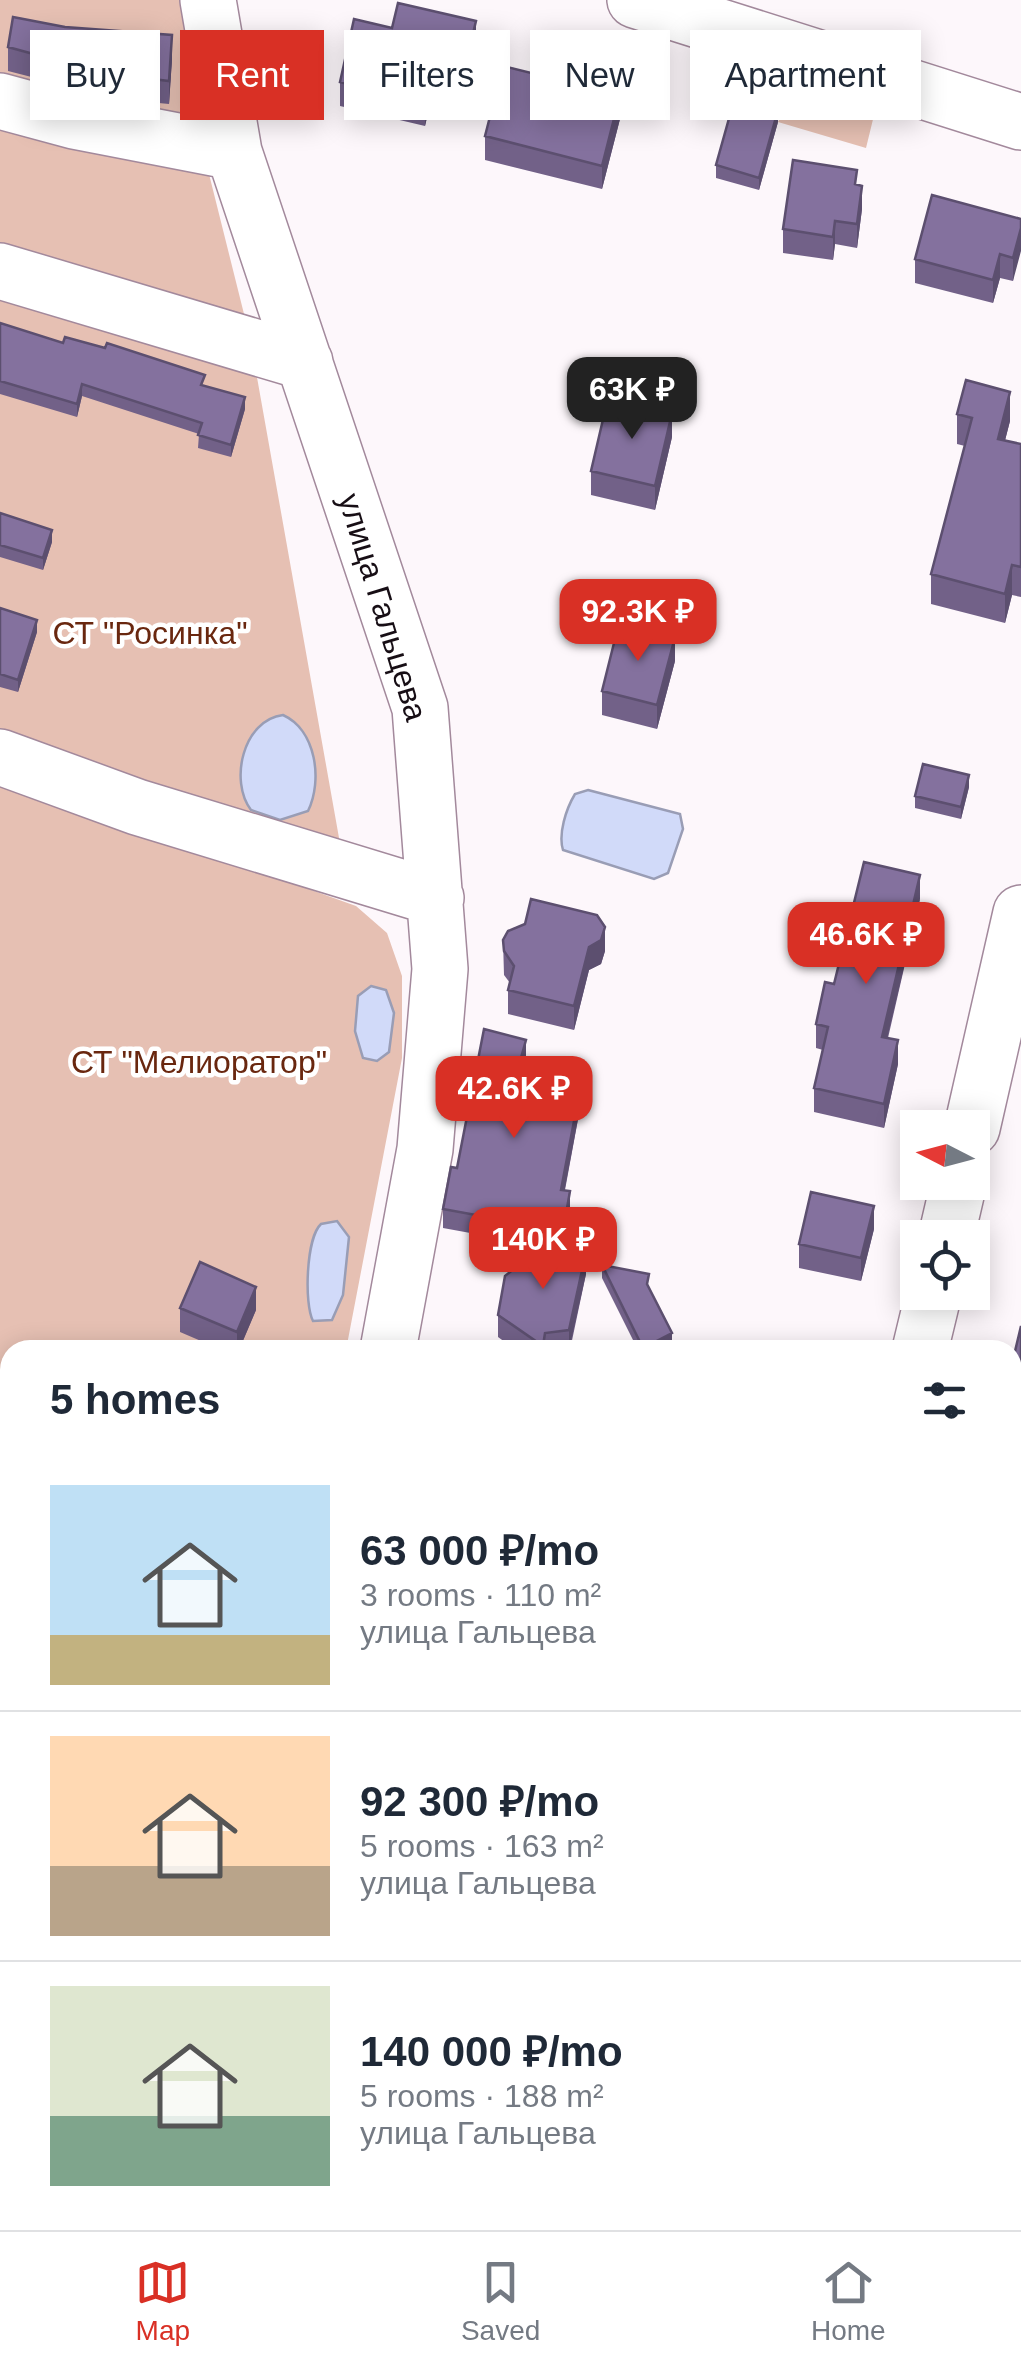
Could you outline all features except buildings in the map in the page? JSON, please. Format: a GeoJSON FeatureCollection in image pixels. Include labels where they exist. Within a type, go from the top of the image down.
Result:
{"type":"FeatureCollection","features":[{"type":"Feature","properties":{"kind":"street","name":"улица Гальцева"},"geometry":{"type":"LineString","coordinates":[[208,0],[234,152],[420,708],[440,969],[425,1149],[390,1340]]}},
{"type":"Feature","properties":{"kind":"street"},"geometry":{"type":"LineString","coordinates":[[635,0],[1021,122]]}},
{"type":"Feature","properties":{"kind":"street"},"geometry":{"type":"LineString","coordinates":[[0,101],[74,122],[234,152]]}},
{"type":"Feature","properties":{"kind":"street"},"geometry":{"type":"LineString","coordinates":[[0,271],[304,362]]}},
{"type":"Feature","properties":{"kind":"street"},"geometry":{"type":"LineString","coordinates":[[0,757],[137,807],[436,898]]}},
{"type":"Feature","properties":{"kind":"street"},"geometry":{"type":"LineString","coordinates":[[976,1110],[1021,914]]}},
{"type":"Feature","properties":{"kind":"street"},"geometry":{"type":"LineString","coordinates":[[922,1340],[930,1310]]}},
{"type":"Feature","properties":{"kind":"green space"},"geometry":{"type":"Polygon","coordinates":[[[0,0],[192,0],[196,30],[180,30],[180,120],[209,120],[210,127],[160,117],[160,30],[30,30],[30,90],[0,84],[0,0]]]}},
{"type":"Feature","properties":{"kind":"green space","name":"СТ \"Росинка\""},"geometry":{"type":"Polygon","coordinates":[[[0,110],[206,162],[250,338],[341,849],[0,740],[0,110]]]}},
{"type":"Feature","properties":{"kind":"green space"},"geometry":{"type":"Polygon","coordinates":[[[779,120],[873,120],[866,148],[779,120]]]}},
{"type":"Feature","properties":{"kind":"green space","name":"СТ \"Мелиоратор\""},"geometry":{"type":"Polygon","coordinates":[[[0,779],[356,906],[387,933],[402,976],[402,1058],[348,1340],[0,1340],[0,779]]]}},
{"type":"Feature","properties":{"kind":"water"},"geometry":{"type":"Polygon","coordinates":[[[283,715],[303,732],[309,744],[314,757],[315,785],[308,811],[280,820],[251,810],[244,798],[241,769],[249,740],[258,728],[283,715]]]}},
{"type":"Feature","properties":{"kind":"water"},"geometry":{"type":"Polygon","coordinates":[[[588,790],[680,814],[683,829],[668,873],[654,879],[563,850],[562,829],[569,807],[575,794],[588,790]]]}},
{"type":"Feature","properties":{"kind":"water"},"geometry":{"type":"Polygon","coordinates":[[[371,986],[386,990],[394,1013],[389,1052],[377,1061],[363,1058],[355,1031],[358,996],[371,986]]]}},
{"type":"Feature","properties":{"kind":"water"},"geometry":{"type":"Polygon","coordinates":[[[337,1221],[349,1237],[343,1295],[332,1320],[313,1321],[308,1287],[312,1243],[321,1224],[337,1221]]]}}]}
